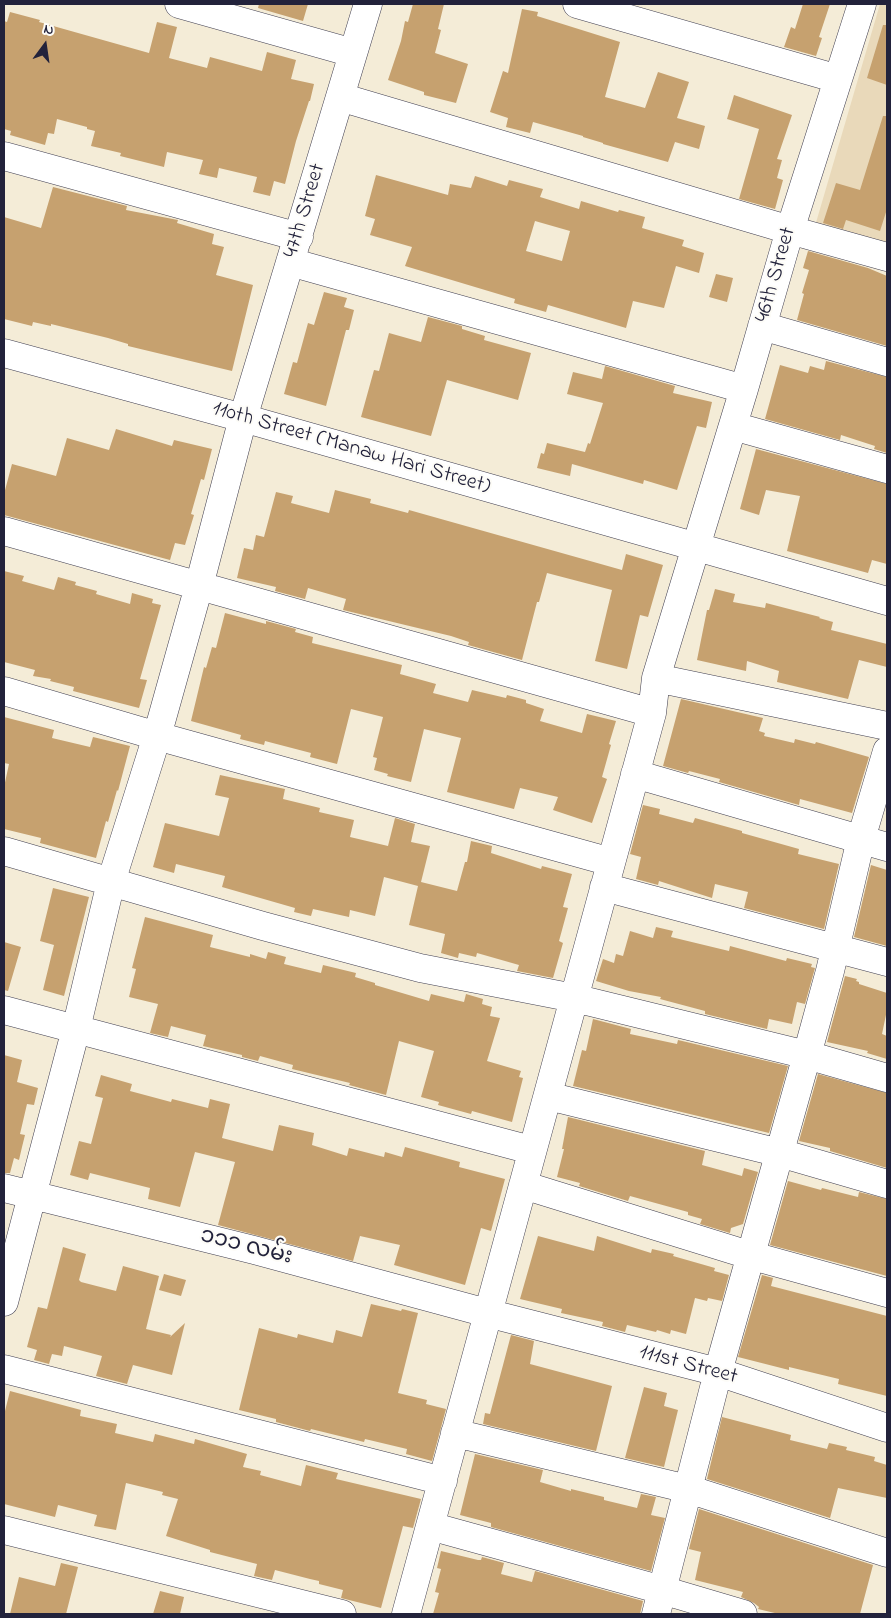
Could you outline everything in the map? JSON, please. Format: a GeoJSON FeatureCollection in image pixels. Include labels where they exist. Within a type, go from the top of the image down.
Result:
{"type":"FeatureCollection","features":[{"type":"Feature","properties":{"kind":"street"},"geometry":{"type":"LineString","coordinates":[[179,4],[353,53]]}},
{"type":"Feature","properties":{"kind":"street","name":"47th Street"},"geometry":{"type":"LineString","coordinates":[[4,1302],[76,1028],[111,882],[157,736],[243,418],[368,4]]}},
{"type":"Feature","properties":{"kind":"street"},"geometry":{"type":"LineString","coordinates":[[577,4],[838,79]]}},
{"type":"Feature","properties":{"kind":"street","name":"46th Street"},"geometry":{"type":"LineString","coordinates":[[406,1614],[531,1150],[548,1096],[652,713],[656,678],[697,547],[790,230],[862,4]]}},
{"type":"Feature","properties":{"kind":"street"},"geometry":{"type":"LineString","coordinates":[[340,96],[887,257]]}},
{"type":"Feature","properties":{"kind":"street"},"geometry":{"type":"LineString","coordinates":[[4,156],[744,389]]}},
{"type":"Feature","properties":{"kind":"street"},"geometry":{"type":"LineString","coordinates":[[762,326],[887,362]]}},
{"type":"Feature","properties":{"kind":"street","name":"110th Street (Manaw Hari Street)"},"geometry":{"type":"LineString","coordinates":[[4,352],[887,601]]}},
{"type":"Feature","properties":{"kind":"street"},"geometry":{"type":"LineString","coordinates":[[733,426],[887,469]]}},
{"type":"Feature","properties":{"kind":"street"},"geometry":{"type":"LineString","coordinates":[[4,531],[652,713]]}},
{"type":"Feature","properties":{"kind":"street"},"geometry":{"type":"LineString","coordinates":[[656,678],[887,726]]}},
{"type":"Feature","properties":{"kind":"street"},"geometry":{"type":"LineString","coordinates":[[4,691],[157,736],[612,862]]}},
{"type":"Feature","properties":{"kind":"street"},"geometry":{"type":"LineString","coordinates":[[659,1602],[749,1256],[807,1055],[861,839],[887,751]]}},
{"type":"Feature","properties":{"kind":"street"},"geometry":{"type":"LineString","coordinates":[[635,774],[887,847]]}},
{"type":"Feature","properties":{"kind":"street"},"geometry":{"type":"LineString","coordinates":[[4,851],[263,926],[420,968],[574,998],[807,1055],[887,1078]]}},
{"type":"Feature","properties":{"kind":"street"},"geometry":{"type":"LineString","coordinates":[[604,888],[887,962]]}},
{"type":"Feature","properties":{"kind":"street"},"geometry":{"type":"LineString","coordinates":[[4,1010],[531,1150]]}},
{"type":"Feature","properties":{"kind":"street"},"geometry":{"type":"LineString","coordinates":[[548,1096],[780,1153],[887,1184]]}},
{"type":"Feature","properties":{"kind":"street"},"geometry":{"type":"LineString","coordinates":[[523,1185],[749,1256],[887,1293]]}},
{"type":"Feature","properties":{"kind":"street","name":"၁၁၁ လမ်း"},"geometry":{"type":"LineString","coordinates":[[4,1188],[254,1250],[487,1313]]}},
{"type":"Feature","properties":{"kind":"street","name":"111st Street"},"geometry":{"type":"LineString","coordinates":[[487,1313],[718,1372],[887,1428]]}},
{"type":"Feature","properties":{"kind":"street"},"geometry":{"type":"LineString","coordinates":[[4,1369],[443,1481]]}},
{"type":"Feature","properties":{"kind":"street"},"geometry":{"type":"LineString","coordinates":[[455,1433],[688,1489],[887,1553]]}},
{"type":"Feature","properties":{"kind":"street"},"geometry":{"type":"LineString","coordinates":[[430,1526],[659,1602],[743,1614]]}},
{"type":"Feature","properties":{"kind":"street"},"geometry":{"type":"LineString","coordinates":[[4,1530],[342,1614]]}},
{"type":"Feature","properties":{"kind":"shaded area"},"geometry":{"type":"Polygon","coordinates":[[[880,4],[887,4],[887,246],[815,226],[880,4]]]}},
{"type":"Feature","properties":{"kind":"building"},"geometry":{"type":"Polygon","coordinates":[[[259,4],[308,4],[303,21],[258,8],[259,4]]]}},
{"type":"Feature","properties":{"kind":"building"},"geometry":{"type":"Polygon","coordinates":[[[413,4],[444,4],[438,29],[441,30],[435,53],[468,64],[456,103],[424,95],[424,92],[388,80],[401,41],[405,21],[408,22],[413,4]]]}},
{"type":"Feature","properties":{"kind":"building"},"geometry":{"type":"Polygon","coordinates":[[[803,4],[830,4],[819,37],[822,38],[816,56],[784,47],[791,27],[795,29],[803,4]]]}},
{"type":"Feature","properties":{"kind":"building"},"geometry":{"type":"Polygon","coordinates":[[[522,9],[538,12],[537,16],[620,42],[605,97],[645,108],[658,72],[689,82],[677,118],[705,126],[699,149],[675,142],[668,162],[533,122],[530,133],[506,127],[508,118],[490,112],[503,71],[508,73],[522,9]]]}},
{"type":"Feature","properties":{"kind":"building"},"geometry":{"type":"Polygon","coordinates":[[[10,12],[149,53],[157,22],[177,27],[169,58],[207,68],[210,57],[262,71],[267,52],[296,60],[291,79],[314,84],[285,184],[274,181],[270,196],[253,192],[257,177],[219,168],[217,178],[199,174],[203,160],[167,152],[164,167],[120,156],[121,153],[91,146],[95,131],[57,119],[54,134],[48,133],[45,145],[10,135],[11,131],[4,129],[4,21],[7,22],[10,12]]]}},
{"type":"Feature","properties":{"kind":"building"},"geometry":{"type":"Polygon","coordinates":[[[883,25],[887,25],[887,85],[867,78],[883,25]]]}},
{"type":"Feature","properties":{"kind":"building"},"geometry":{"type":"Polygon","coordinates":[[[734,95],[792,115],[777,159],[782,160],[777,178],[783,180],[775,209],[739,199],[759,129],[727,119],[734,95]]]}},
{"type":"Feature","properties":{"kind":"building"},"geometry":{"type":"Polygon","coordinates":[[[883,116],[887,116],[887,209],[880,231],[846,220],[843,229],[823,223],[836,183],[860,190],[883,116]]]}},
{"type":"Feature","properties":{"kind":"building"},"geometry":{"type":"Polygon","coordinates":[[[376,175],[448,195],[450,184],[471,188],[475,176],[507,186],[509,180],[543,189],[540,197],[579,209],[581,201],[618,212],[619,210],[645,217],[642,228],[684,240],[682,246],[704,253],[699,273],[676,266],[664,308],[633,301],[626,328],[548,305],[546,312],[514,303],[515,299],[405,266],[412,247],[370,235],[375,219],[365,216],[376,175]],[[535,221],[526,251],[562,261],[570,231],[535,221]]]}},
{"type":"Feature","properties":{"kind":"building"},"geometry":{"type":"Polygon","coordinates":[[[53,187],[127,206],[126,210],[178,220],[177,223],[214,234],[212,244],[224,247],[216,275],[253,285],[232,371],[128,346],[128,344],[108,338],[51,324],[51,326],[33,322],[32,326],[4,319],[4,217],[41,228],[53,187]]]}},
{"type":"Feature","properties":{"kind":"building"},"geometry":{"type":"Polygon","coordinates":[[[808,251],[868,268],[887,276],[887,346],[797,320],[809,270],[803,268],[808,251]]]}},
{"type":"Feature","properties":{"kind":"building"},"geometry":{"type":"Polygon","coordinates":[[[716,274],[733,278],[727,302],[709,297],[716,274]]]}},
{"type":"Feature","properties":{"kind":"building"},"geometry":{"type":"Polygon","coordinates":[[[324,292],[347,298],[344,307],[354,310],[349,330],[346,330],[326,406],[284,394],[293,362],[297,363],[308,323],[314,325],[324,292]]]}},
{"type":"Feature","properties":{"kind":"building"},"geometry":{"type":"Polygon","coordinates":[[[428,317],[462,326],[462,329],[485,336],[484,340],[531,353],[518,400],[447,380],[431,436],[361,417],[374,370],[379,371],[389,333],[421,342],[428,317]]]}},
{"type":"Feature","properties":{"kind":"building"},"geometry":{"type":"Polygon","coordinates":[[[826,361],[887,377],[887,453],[874,449],[875,446],[841,435],[840,440],[765,419],[780,365],[808,373],[810,366],[824,370],[826,361]]]}},
{"type":"Feature","properties":{"kind":"building"},"geometry":{"type":"Polygon","coordinates":[[[605,366],[675,386],[673,393],[712,402],[706,428],[697,426],[677,490],[644,480],[643,484],[572,464],[570,476],[537,468],[541,453],[544,454],[547,443],[585,452],[588,443],[590,444],[603,403],[567,394],[573,372],[602,379],[605,366]]]}},
{"type":"Feature","properties":{"kind":"building"},"geometry":{"type":"Polygon","coordinates":[[[116,429],[172,446],[174,440],[212,449],[204,480],[201,479],[191,514],[194,515],[185,545],[175,543],[170,560],[4,515],[4,494],[12,464],[56,476],[67,438],[109,450],[116,429]]]}},
{"type":"Feature","properties":{"kind":"building"},"geometry":{"type":"Polygon","coordinates":[[[756,449],[887,484],[887,564],[872,560],[868,573],[787,551],[800,496],[766,490],[759,515],[740,509],[756,449]]]}},
{"type":"Feature","properties":{"kind":"building"},"geometry":{"type":"Polygon","coordinates":[[[335,490],[371,499],[370,503],[408,513],[409,510],[622,570],[626,554],[663,565],[648,617],[640,615],[627,669],[595,661],[612,590],[547,573],[539,602],[537,602],[522,660],[468,645],[469,642],[451,636],[343,610],[346,599],[308,588],[305,599],[275,591],[276,587],[237,578],[244,548],[253,550],[256,535],[264,537],[276,492],[293,496],[291,503],[329,513],[335,490]]]}},
{"type":"Feature","properties":{"kind":"building"},"geometry":{"type":"Polygon","coordinates":[[[4,571],[24,576],[22,581],[54,590],[58,577],[76,582],[75,585],[97,591],[96,594],[130,604],[132,593],[153,599],[152,603],[161,605],[140,679],[147,680],[139,708],[73,691],[74,687],[50,681],[51,679],[33,676],[35,670],[4,662],[4,571]]]}},
{"type":"Feature","properties":{"kind":"building"},"geometry":{"type":"Polygon","coordinates":[[[715,589],[735,594],[733,602],[765,608],[766,603],[820,617],[833,622],[831,630],[887,644],[887,667],[859,660],[848,699],[777,682],[779,671],[747,661],[746,671],[697,660],[707,610],[709,610],[715,589]]]}},
{"type":"Feature","properties":{"kind":"building"},"geometry":{"type":"Polygon","coordinates":[[[225,613],[266,624],[266,621],[296,629],[295,632],[313,637],[312,643],[402,665],[400,674],[436,684],[433,693],[468,702],[472,690],[506,698],[507,695],[526,700],[526,703],[544,709],[540,721],[582,733],[587,714],[616,721],[602,777],[607,779],[592,823],[553,810],[558,797],[520,788],[514,809],[447,792],[461,738],[424,729],[411,782],[387,776],[388,774],[374,770],[377,758],[373,757],[383,717],[351,709],[337,764],[310,757],[311,753],[265,741],[264,745],[240,739],[241,735],[191,721],[204,667],[206,668],[212,647],[216,648],[225,613]]]}},
{"type":"Feature","properties":{"kind":"building"},"geometry":{"type":"Polygon","coordinates":[[[681,699],[763,718],[759,731],[765,733],[764,736],[794,743],[795,739],[815,744],[816,742],[869,757],[852,813],[800,799],[799,805],[719,782],[720,779],[663,766],[681,699]]]}},
{"type":"Feature","properties":{"kind":"building"},"geometry":{"type":"Polygon","coordinates":[[[4,717],[54,730],[52,738],[90,747],[93,737],[130,746],[118,791],[108,822],[106,821],[96,858],[40,843],[41,838],[4,829],[4,787],[9,764],[4,763],[4,717]]]}},
{"type":"Feature","properties":{"kind":"building"},"geometry":{"type":"Polygon","coordinates":[[[220,775],[285,789],[283,799],[320,808],[319,812],[354,820],[350,837],[388,846],[395,818],[415,824],[411,842],[430,846],[421,882],[457,891],[465,862],[467,862],[471,841],[492,846],[491,853],[541,869],[542,866],[572,874],[563,907],[568,908],[559,941],[563,943],[553,978],[517,971],[519,965],[477,953],[476,957],[459,953],[458,958],[441,953],[445,934],[409,925],[418,886],[384,877],[375,916],[350,910],[349,917],[313,909],[311,916],[294,912],[295,908],[222,887],[225,876],[176,864],[174,873],[153,867],[165,823],[219,836],[229,798],[215,795],[220,775]]]}},
{"type":"Feature","properties":{"kind":"building"},"geometry":{"type":"Polygon","coordinates":[[[643,805],[660,809],[659,814],[693,823],[695,818],[742,831],[742,833],[799,849],[798,854],[839,864],[824,929],[744,908],[748,892],[715,884],[712,898],[659,881],[658,885],[636,879],[641,857],[630,854],[643,805]]]}},
{"type":"Feature","properties":{"kind":"building"},"geometry":{"type":"Polygon","coordinates":[[[871,865],[887,870],[887,946],[854,937],[871,865]]]}},
{"type":"Feature","properties":{"kind":"building"},"geometry":{"type":"Polygon","coordinates":[[[53,888],[89,897],[64,996],[43,990],[54,945],[40,941],[53,888]]]}},
{"type":"Feature","properties":{"kind":"building"},"geometry":{"type":"Polygon","coordinates":[[[145,917],[213,935],[210,947],[250,957],[250,954],[266,959],[268,952],[286,957],[284,964],[321,973],[323,965],[356,973],[355,977],[375,983],[375,985],[429,1001],[431,994],[464,1002],[466,994],[483,999],[482,1004],[492,1007],[490,1016],[500,1018],[487,1061],[521,1071],[519,1077],[523,1078],[512,1122],[472,1111],[471,1114],[438,1105],[439,1102],[421,1097],[434,1051],[399,1041],[386,1095],[349,1085],[350,1083],[292,1069],[293,1065],[260,1056],[258,1061],[242,1057],[242,1055],[203,1046],[206,1035],[171,1026],[168,1037],[150,1033],[158,1004],[129,997],[136,969],[132,968],[145,917]]]}},
{"type":"Feature","properties":{"kind":"building"},"geometry":{"type":"Polygon","coordinates":[[[656,927],[673,931],[671,937],[729,951],[730,946],[786,961],[787,958],[812,964],[811,967],[815,968],[805,1004],[797,1002],[792,1024],[769,1019],[767,1029],[705,1014],[705,1011],[660,999],[661,997],[629,991],[596,981],[603,959],[614,963],[616,954],[623,956],[630,931],[653,938],[656,927]]]}},
{"type":"Feature","properties":{"kind":"building"},"geometry":{"type":"Polygon","coordinates":[[[4,942],[21,947],[8,991],[4,990],[4,942]]]}},
{"type":"Feature","properties":{"kind":"building"},"geometry":{"type":"Polygon","coordinates":[[[845,976],[857,979],[856,981],[859,984],[887,993],[887,1010],[882,1034],[887,1036],[887,1059],[867,1053],[868,1051],[827,1042],[845,976]]]}},
{"type":"Feature","properties":{"kind":"building"},"geometry":{"type":"Polygon","coordinates":[[[593,1019],[631,1029],[630,1034],[677,1044],[678,1040],[788,1066],[769,1133],[573,1086],[582,1050],[586,1051],[593,1019]]]}},
{"type":"Feature","properties":{"kind":"building"},"geometry":{"type":"Polygon","coordinates":[[[4,1055],[22,1060],[17,1082],[38,1088],[34,1105],[27,1104],[20,1134],[25,1135],[19,1160],[14,1158],[10,1173],[4,1173],[4,1055]]]}},
{"type":"Feature","properties":{"kind":"building"},"geometry":{"type":"Polygon","coordinates":[[[818,1074],[887,1093],[887,1168],[830,1151],[830,1148],[799,1141],[818,1074]]]}},
{"type":"Feature","properties":{"kind":"building"},"geometry":{"type":"Polygon","coordinates":[[[101,1075],[132,1084],[130,1091],[171,1102],[172,1099],[208,1108],[210,1099],[230,1104],[222,1138],[273,1151],[279,1125],[314,1133],[312,1145],[347,1156],[349,1148],[384,1157],[385,1152],[402,1157],[405,1147],[460,1162],[459,1167],[505,1179],[491,1231],[481,1228],[465,1285],[394,1265],[400,1245],[360,1236],[353,1261],[218,1225],[235,1162],[195,1152],[180,1207],[148,1199],[150,1188],[90,1173],[88,1180],[70,1175],[79,1141],[91,1144],[103,1098],[95,1096],[101,1075]]]}},
{"type":"Feature","properties":{"kind":"building"},"geometry":{"type":"Polygon","coordinates":[[[568,1117],[705,1151],[702,1165],[742,1176],[744,1168],[758,1172],[743,1224],[731,1228],[730,1233],[700,1224],[702,1219],[688,1215],[688,1212],[630,1196],[628,1201],[579,1186],[580,1183],[557,1177],[564,1149],[562,1149],[568,1117]]]}},
{"type":"Feature","properties":{"kind":"building"},"geometry":{"type":"Polygon","coordinates":[[[788,1181],[858,1197],[859,1192],[887,1199],[887,1276],[770,1245],[788,1181]]]}},
{"type":"Feature","properties":{"kind":"building"},"geometry":{"type":"Polygon","coordinates":[[[538,1236],[594,1251],[597,1236],[651,1253],[652,1249],[674,1254],[673,1256],[715,1268],[714,1271],[729,1275],[722,1301],[708,1298],[707,1301],[695,1298],[686,1334],[671,1330],[670,1334],[627,1325],[625,1332],[602,1326],[603,1322],[561,1313],[562,1309],[520,1299],[538,1236]]]}},
{"type":"Feature","properties":{"kind":"building"},"geometry":{"type":"Polygon","coordinates":[[[63,1247],[86,1254],[79,1280],[81,1282],[116,1291],[123,1266],[159,1276],[146,1329],[171,1335],[170,1337],[185,1323],[172,1375],[133,1365],[127,1384],[96,1376],[102,1356],[64,1346],[62,1356],[52,1354],[49,1364],[34,1360],[37,1350],[27,1347],[38,1307],[47,1309],[63,1247]]]}},
{"type":"Feature","properties":{"kind":"building"},"geometry":{"type":"Polygon","coordinates":[[[164,1274],[186,1280],[181,1296],[159,1290],[164,1274]]]}},
{"type":"Feature","properties":{"kind":"building"},"geometry":{"type":"Polygon","coordinates":[[[762,1275],[773,1278],[771,1286],[887,1316],[887,1396],[838,1384],[839,1379],[789,1367],[789,1370],[738,1357],[762,1275]]]}},
{"type":"Feature","properties":{"kind":"building"},"geometry":{"type":"Polygon","coordinates":[[[371,1304],[418,1313],[398,1393],[427,1400],[426,1404],[446,1409],[432,1461],[406,1454],[407,1449],[365,1439],[364,1442],[311,1429],[310,1431],[276,1422],[276,1419],[239,1410],[259,1328],[297,1338],[298,1334],[333,1343],[336,1330],[362,1337],[371,1304]]]}},
{"type":"Feature","properties":{"kind":"building"},"geometry":{"type":"Polygon","coordinates":[[[511,1335],[534,1341],[530,1364],[612,1386],[596,1451],[483,1424],[485,1413],[490,1414],[511,1335]]]}},
{"type":"Feature","properties":{"kind":"building"},"geometry":{"type":"Polygon","coordinates":[[[644,1387],[667,1393],[664,1406],[678,1410],[664,1467],[625,1458],[644,1387]]]}},
{"type":"Feature","properties":{"kind":"building"},"geometry":{"type":"Polygon","coordinates":[[[10,1391],[81,1410],[80,1416],[117,1424],[115,1433],[153,1442],[155,1434],[194,1444],[195,1439],[247,1454],[243,1467],[261,1471],[260,1475],[301,1486],[306,1465],[338,1473],[336,1479],[421,1499],[413,1528],[403,1526],[381,1608],[341,1598],[343,1590],[319,1584],[319,1581],[275,1570],[272,1580],[254,1576],[257,1564],[210,1552],[210,1550],[166,1536],[178,1499],[162,1495],[163,1492],[126,1483],[116,1530],[94,1526],[97,1515],[58,1505],[55,1517],[4,1504],[4,1415],[10,1391]]]}},
{"type":"Feature","properties":{"kind":"building"},"geometry":{"type":"Polygon","coordinates":[[[722,1417],[791,1435],[790,1440],[827,1449],[829,1443],[847,1447],[846,1450],[875,1457],[874,1461],[887,1465],[887,1498],[838,1488],[830,1518],[707,1479],[722,1417]]]}},
{"type":"Feature","properties":{"kind":"building"},"geometry":{"type":"Polygon","coordinates":[[[475,1454],[543,1470],[540,1482],[571,1491],[571,1489],[604,1497],[604,1500],[637,1508],[641,1494],[656,1497],[651,1515],[665,1518],[651,1571],[491,1527],[491,1523],[460,1515],[475,1454]]]}},
{"type":"Feature","properties":{"kind":"building"},"geometry":{"type":"Polygon","coordinates":[[[699,1509],[873,1565],[860,1614],[779,1614],[758,1609],[759,1607],[754,1603],[741,1597],[743,1592],[695,1580],[701,1552],[689,1549],[699,1509]]]}},
{"type":"Feature","properties":{"kind":"building"},"geometry":{"type":"Polygon","coordinates":[[[441,1551],[478,1560],[481,1560],[482,1557],[504,1563],[501,1574],[532,1582],[535,1571],[643,1601],[640,1614],[433,1614],[439,1593],[435,1592],[441,1569],[437,1568],[441,1551]]]}},
{"type":"Feature","properties":{"kind":"building"},"geometry":{"type":"Polygon","coordinates":[[[61,1563],[78,1567],[66,1614],[10,1614],[19,1577],[55,1586],[61,1563]]]}},
{"type":"Feature","properties":{"kind":"building"},"geometry":{"type":"Polygon","coordinates":[[[160,1591],[184,1597],[180,1614],[153,1614],[160,1591]]]}}]}
